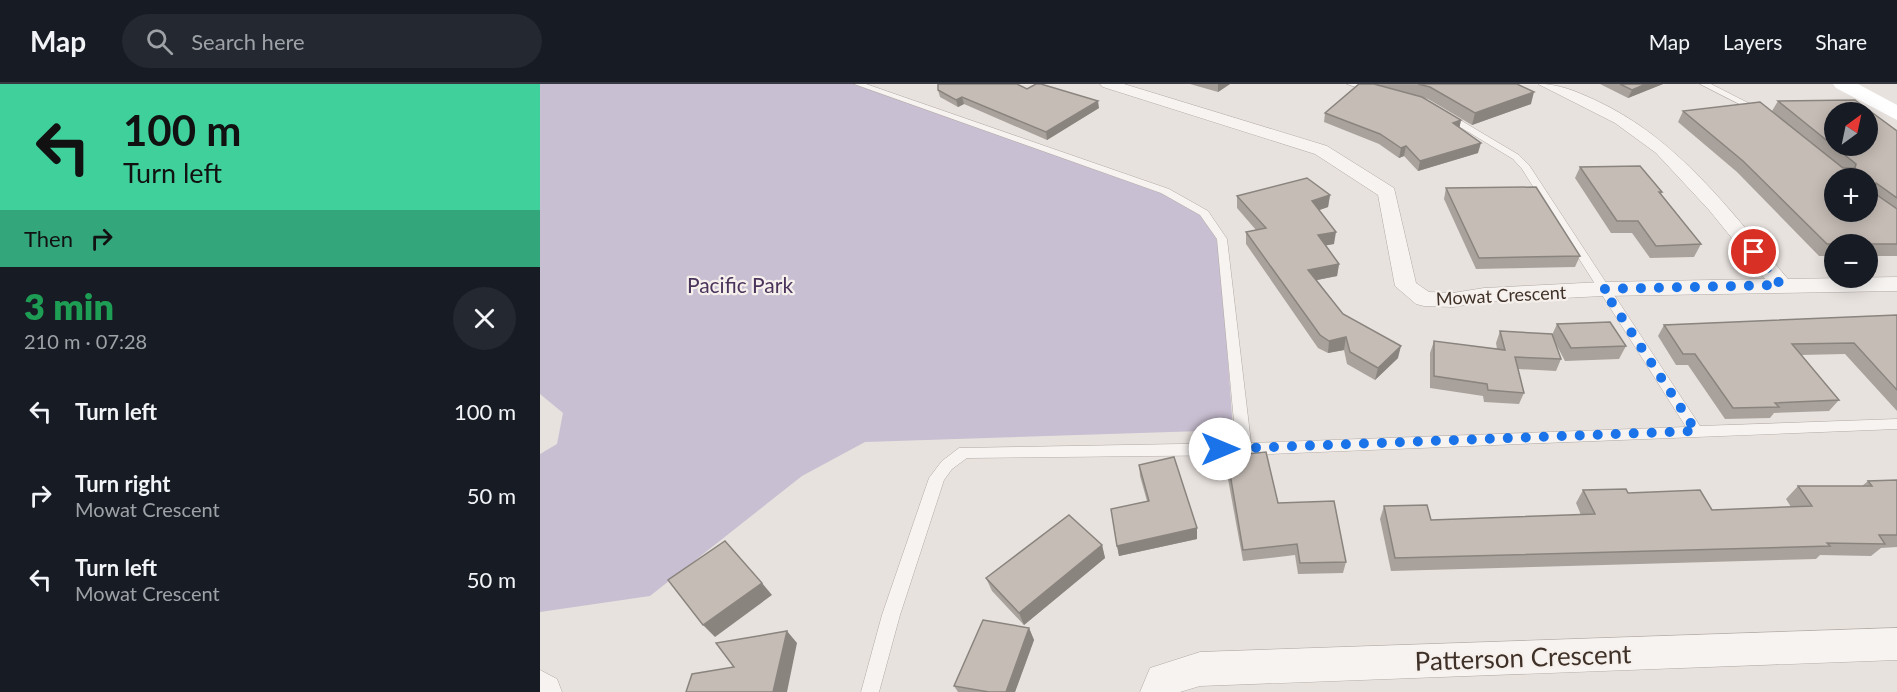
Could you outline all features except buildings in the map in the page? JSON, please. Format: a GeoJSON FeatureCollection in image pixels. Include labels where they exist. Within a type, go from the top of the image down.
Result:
{"type":"FeatureCollection","features":[{"type":"Feature","properties":{"kind":"street","name":"Mowat Crescent"},"geometry":{"type":"LineString","coordinates":[[1108,84],[1321,150],[1387,192],[1406,286],[1424,299],[1453,300],[1484,295],[1603,289],[1897,284]]}},
{"type":"Feature","properties":{"kind":"street"},"geometry":{"type":"LineString","coordinates":[[1546,84],[1600,109],[1644,135],[1702,193],[1781,285]]}},
{"type":"Feature","properties":{"kind":"street"},"geometry":{"type":"LineString","coordinates":[[1843,84],[1897,114]]}},
{"type":"Feature","properties":{"kind":"street"},"geometry":{"type":"LineString","coordinates":[[1881,84],[1897,92]]}},
{"type":"Feature","properties":{"kind":"street","name":"Patterson Crescent"},"geometry":{"type":"LineString","coordinates":[[1158,692],[1162,680],[1200,669],[1897,644]]}},
{"type":"Feature","properties":{"kind":"street"},"geometry":{"type":"LineString","coordinates":[[540,688],[544,692]]}},
{"type":"Feature","properties":{"kind":"lane"},"geometry":{"type":"LineString","coordinates":[[858,84],[1165,190],[1204,213],[1222,239],[1244,449]]}},
{"type":"Feature","properties":{"kind":"lane"},"geometry":{"type":"LineString","coordinates":[[1351,84],[1382,92]]}},
{"type":"Feature","properties":{"kind":"lane"},"geometry":{"type":"LineString","coordinates":[[1704,84],[1757,108],[1774,122]]}},
{"type":"Feature","properties":{"kind":"lane"},"geometry":{"type":"LineString","coordinates":[[1432,107],[1516,157],[1526,167],[1696,431]]}},
{"type":"Feature","properties":{"kind":"lane"},"geometry":{"type":"LineString","coordinates":[[870,692],[891,615],[937,478],[947,465],[964,452],[1244,449],[1897,424]]}},
{"type":"Feature","properties":{"kind":"green space","name":"Pacific Park"},"geometry":{"type":"Polygon","coordinates":[[[540,84],[867,84],[1162,191],[1199,213],[1211,228],[1220,250],[1233,430],[865,442],[802,476],[650,596],[540,612],[540,454],[557,444],[563,413],[540,394],[540,84]]]}},
{"type":"Feature","properties":{"kind":"route"},"geometry":{"type":"LineString","coordinates":[[1220,449],[1696,431],[1603,289],[1781,285],[1754,252]]}}]}
